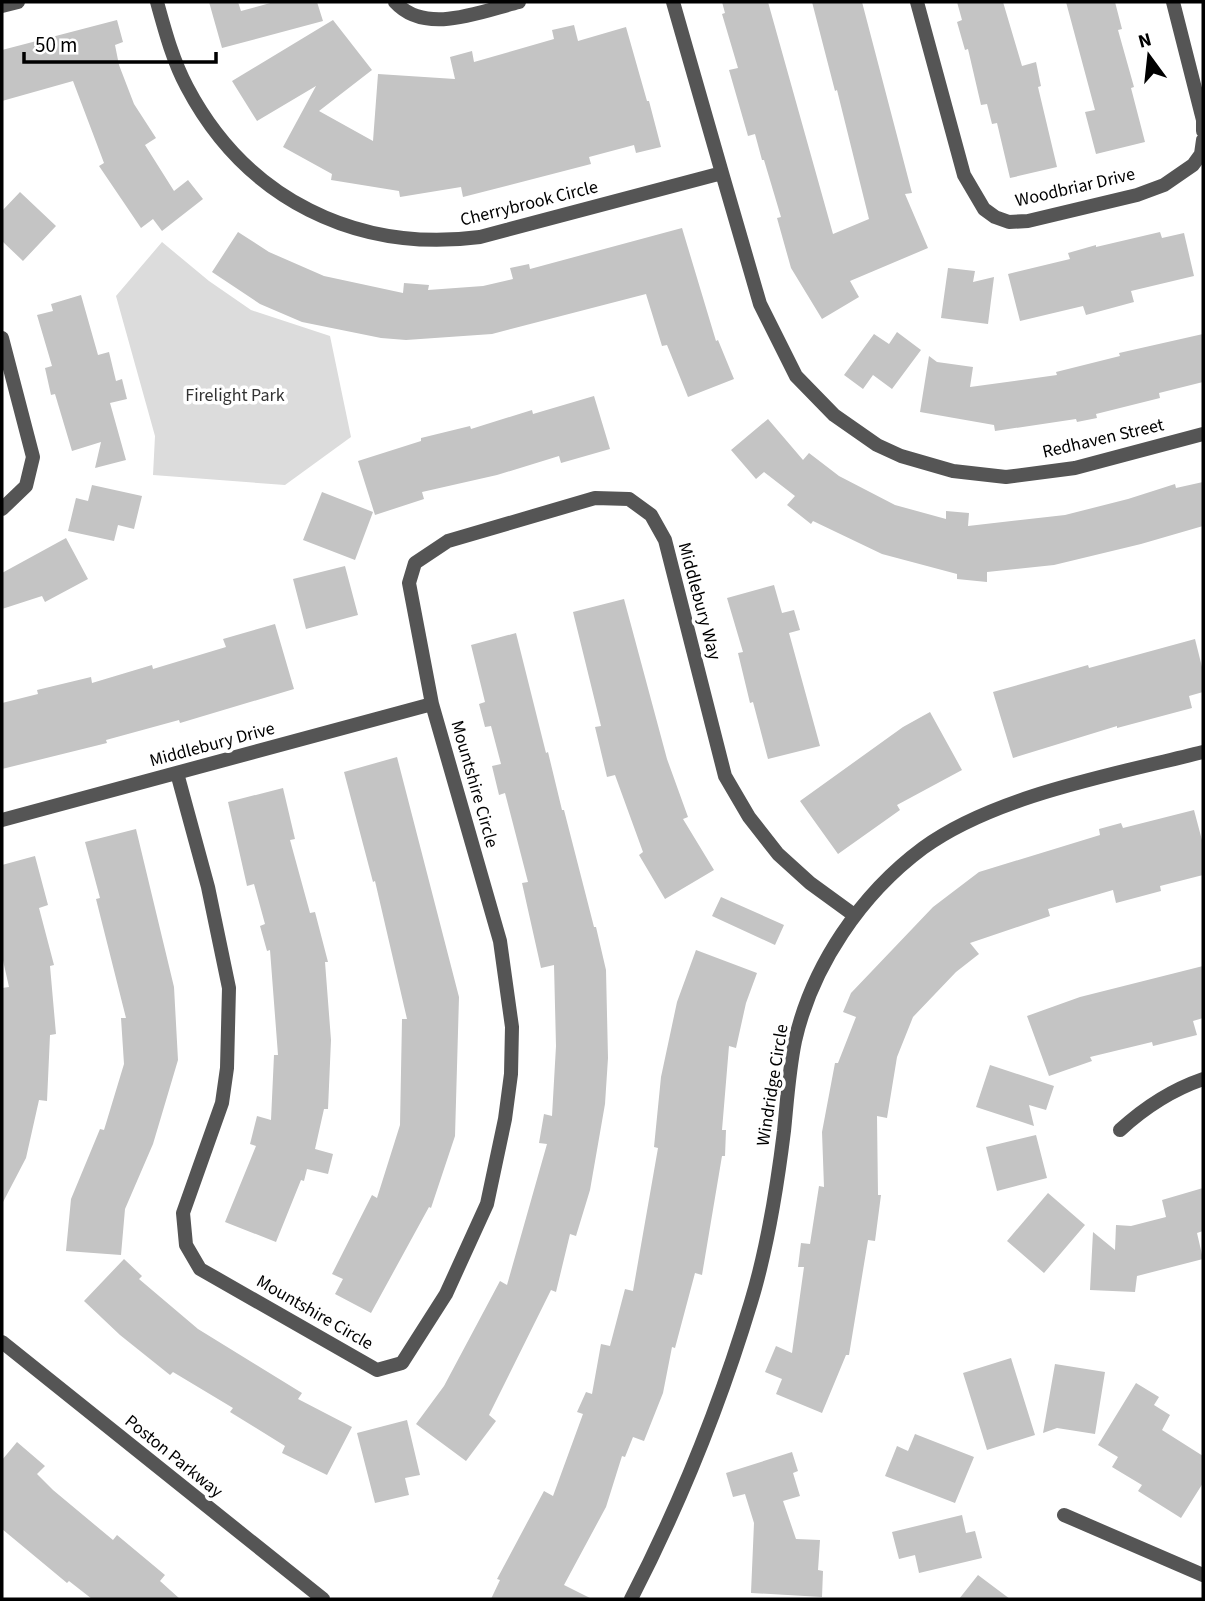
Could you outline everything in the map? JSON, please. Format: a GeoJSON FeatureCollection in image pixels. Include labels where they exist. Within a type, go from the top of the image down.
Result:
{"type":"FeatureCollection","features":[{"type":"Feature","properties":{"kind":"street"},"geometry":{"type":"LineString","coordinates":[[2,6],[18,2]]}},
{"type":"Feature","properties":{"kind":"street","name":"Cherrybrook Circle"},"geometry":{"type":"LineString","coordinates":[[157,2],[172,54],[187,87],[215,133],[263,181],[304,209],[349,228],[401,238],[452,241],[480,237],[722,173]]}},
{"type":"Feature","properties":{"kind":"street"},"geometry":{"type":"LineString","coordinates":[[395,2],[416,17],[451,19],[520,2]]}},
{"type":"Feature","properties":{"kind":"street"},"geometry":{"type":"LineString","coordinates":[[673,2],[722,173]]}},
{"type":"Feature","properties":{"kind":"street","name":"Woodbriar Drive"},"geometry":{"type":"LineString","coordinates":[[917,2],[964,175],[984,209],[995,217],[1009,222],[1028,221],[1137,195],[1164,185],[1193,165],[1201,154],[1203,139]]}},
{"type":"Feature","properties":{"kind":"street"},"geometry":{"type":"LineString","coordinates":[[1173,2],[1203,120],[1203,131]]}},
{"type":"Feature","properties":{"kind":"street","name":"Redhaven Street"},"geometry":{"type":"LineString","coordinates":[[722,173],[760,304],[796,376],[835,415],[877,444],[901,456],[953,471],[1006,477],[1075,468],[1203,434]]}},
{"type":"Feature","properties":{"kind":"street"},"geometry":{"type":"LineString","coordinates":[[2,338],[33,457],[26,486],[2,509]]}},
{"type":"Feature","properties":{"kind":"street","name":"Middlebury Way"},"geometry":{"type":"LineString","coordinates":[[432,704],[409,583],[415,563],[449,541],[462,537],[595,498],[629,499],[651,515],[665,540],[725,776],[749,817],[778,854],[810,883],[854,915]]}},
{"type":"Feature","properties":{"kind":"street","name":"Middlebury Drive"},"geometry":{"type":"LineString","coordinates":[[2,820],[432,704]]}},
{"type":"Feature","properties":{"kind":"street","name":"Mountshire Circle"},"geometry":{"type":"LineString","coordinates":[[177,773],[208,887],[229,988],[228,1068],[222,1103],[183,1213],[186,1245],[200,1269],[377,1370],[402,1363],[446,1294],[487,1204],[505,1119],[511,1074],[512,1027],[500,941],[432,704]]}},
{"type":"Feature","properties":{"kind":"street","name":"Windridge Circle"},"geometry":{"type":"LineString","coordinates":[[631,1599],[655,1553],[699,1453],[751,1300],[776,1195],[795,1043],[802,1016],[813,985],[854,915],[890,875],[924,847],[965,822],[1051,791],[1203,752]]}},
{"type":"Feature","properties":{"kind":"street"},"geometry":{"type":"LineString","coordinates":[[1120,1130],[1139,1112],[1167,1094],[1203,1079]]}},
{"type":"Feature","properties":{"kind":"street","name":"Poston Parkway"},"geometry":{"type":"LineString","coordinates":[[2,1342],[323,1599]]}},
{"type":"Feature","properties":{"kind":"street"},"geometry":{"type":"LineString","coordinates":[[1064,1515],[1203,1576]]}},
{"type":"Feature","properties":{"kind":"green space","name":"Firelight Park"},"geometry":{"type":"Polygon","coordinates":[[[162,242],[209,281],[251,310],[330,336],[351,437],[285,485],[153,475],[155,436],[116,296],[162,242]]]}},
{"type":"Feature","properties":{"kind":"building"},"geometry":{"type":"Polygon","coordinates":[[[209,2],[238,2],[241,11],[274,2],[317,2],[323,21],[222,48],[209,2]]]}},
{"type":"Feature","properties":{"kind":"building"},"geometry":{"type":"Polygon","coordinates":[[[722,2],[768,2],[833,234],[869,219],[812,2],[862,2],[912,193],[905,194],[928,248],[850,281],[859,297],[822,319],[791,268],[777,218],[781,217],[764,160],[755,134],[748,136],[729,70],[738,68],[722,14],[725,13],[722,2]]]}},
{"type":"Feature","properties":{"kind":"building"},"geometry":{"type":"Polygon","coordinates":[[[957,2],[1003,2],[1022,66],[1036,62],[1041,86],[1038,87],[1057,167],[1010,178],[997,123],[992,124],[987,104],[981,105],[968,49],[965,50],[957,22],[962,20],[957,2]]]}},
{"type":"Feature","properties":{"kind":"building"},"geometry":{"type":"Polygon","coordinates":[[[1066,2],[1115,2],[1122,29],[1118,30],[1134,87],[1131,88],[1145,142],[1096,154],[1085,112],[1095,110],[1066,2]]]}},
{"type":"Feature","properties":{"kind":"building"},"geometry":{"type":"Polygon","coordinates":[[[117,20],[123,42],[115,45],[119,65],[134,104],[156,138],[145,145],[174,191],[188,180],[203,199],[162,231],[153,219],[141,228],[99,166],[104,163],[73,81],[2,101],[2,50],[117,20]]]}},
{"type":"Feature","properties":{"kind":"building"},"geometry":{"type":"Polygon","coordinates":[[[333,20],[372,70],[319,111],[373,141],[378,74],[455,79],[450,57],[472,51],[474,62],[554,39],[552,30],[574,25],[578,41],[626,27],[661,147],[636,153],[634,145],[589,157],[591,164],[463,197],[461,187],[400,197],[399,191],[331,180],[332,174],[283,147],[316,86],[257,121],[232,81],[333,20]]]}},
{"type":"Feature","properties":{"kind":"building"},"geometry":{"type":"Polygon","coordinates":[[[20,192],[56,226],[23,261],[2,241],[2,211],[20,192]]]}},
{"type":"Feature","properties":{"kind":"building"},"geometry":{"type":"Polygon","coordinates":[[[682,228],[716,341],[718,340],[734,379],[688,397],[667,345],[662,346],[646,294],[492,334],[406,340],[381,338],[302,322],[260,304],[212,272],[238,232],[269,252],[324,276],[403,293],[404,283],[429,285],[428,290],[483,286],[513,279],[510,268],[529,264],[530,269],[682,228]]]}},
{"type":"Feature","properties":{"kind":"building"},"geometry":{"type":"Polygon","coordinates":[[[1160,232],[1162,238],[1184,233],[1194,276],[1131,291],[1134,302],[1086,315],[1083,306],[1020,321],[1008,274],[1070,259],[1068,253],[1096,245],[1160,232]]]}},
{"type":"Feature","properties":{"kind":"building"},"geometry":{"type":"Polygon","coordinates":[[[948,268],[975,271],[973,282],[994,277],[988,324],[941,318],[948,268]]]}},
{"type":"Feature","properties":{"kind":"building"},"geometry":{"type":"Polygon","coordinates":[[[81,295],[98,355],[109,352],[116,381],[122,379],[127,399],[110,403],[126,460],[95,468],[101,442],[72,451],[55,394],[51,395],[45,368],[52,366],[37,315],[53,311],[51,304],[81,295]]]}},
{"type":"Feature","properties":{"kind":"building"},"geometry":{"type":"Polygon","coordinates":[[[897,332],[921,350],[892,389],[873,375],[863,389],[844,375],[874,334],[889,344],[897,332]]]}},
{"type":"Feature","properties":{"kind":"building"},"geometry":{"type":"Polygon","coordinates":[[[1203,334],[1203,382],[1159,393],[1160,398],[1096,414],[1097,418],[995,431],[994,425],[920,412],[929,356],[937,362],[973,367],[970,387],[1057,375],[1056,372],[1120,356],[1119,353],[1203,334]]]}},
{"type":"Feature","properties":{"kind":"building"},"geometry":{"type":"Polygon","coordinates":[[[594,396],[610,449],[561,463],[559,456],[497,475],[422,492],[424,499],[375,515],[358,461],[421,441],[421,438],[470,426],[471,429],[532,410],[533,414],[594,396]]]}},
{"type":"Feature","properties":{"kind":"building"},"geometry":{"type":"Polygon","coordinates":[[[768,419],[803,460],[809,453],[839,476],[895,505],[946,519],[946,511],[969,513],[968,526],[1065,515],[1175,484],[1176,488],[1203,482],[1203,526],[1054,565],[987,572],[987,582],[957,579],[957,574],[882,554],[813,521],[811,524],[787,505],[795,496],[764,472],[756,479],[731,450],[768,419]]]}},
{"type":"Feature","properties":{"kind":"building"},"geometry":{"type":"Polygon","coordinates":[[[92,485],[142,496],[134,529],[118,525],[114,541],[68,531],[76,498],[88,501],[92,485]]]}},
{"type":"Feature","properties":{"kind":"building"},"geometry":{"type":"Polygon","coordinates":[[[322,492],[373,512],[355,560],[303,540],[322,492]]]}},
{"type":"Feature","properties":{"kind":"building"},"geometry":{"type":"Polygon","coordinates":[[[66,538],[88,579],[45,602],[42,596],[2,609],[2,573],[66,538]]]}},
{"type":"Feature","properties":{"kind":"building"},"geometry":{"type":"Polygon","coordinates":[[[345,566],[358,615],[306,629],[293,579],[345,566]]]}},
{"type":"Feature","properties":{"kind":"building"},"geometry":{"type":"Polygon","coordinates":[[[774,585],[782,613],[794,610],[800,630],[789,633],[820,746],[768,759],[753,702],[750,703],[738,653],[743,652],[727,598],[774,585]]]}},
{"type":"Feature","properties":{"kind":"building"},"geometry":{"type":"Polygon","coordinates":[[[624,599],[667,759],[688,817],[683,819],[714,870],[665,899],[639,855],[643,852],[615,775],[607,777],[595,727],[601,726],[573,612],[624,599]]]}},
{"type":"Feature","properties":{"kind":"building"},"geometry":{"type":"Polygon","coordinates":[[[275,624],[294,689],[180,723],[179,720],[106,740],[107,743],[2,769],[2,703],[38,694],[37,690],[91,677],[92,683],[152,665],[153,669],[226,647],[223,639],[275,624]]]}},
{"type":"Feature","properties":{"kind":"building"},"geometry":{"type":"Polygon","coordinates":[[[516,633],[606,970],[608,1058],[605,1104],[590,1190],[576,1236],[570,1234],[556,1292],[551,1290],[489,1415],[496,1421],[466,1461],[416,1424],[444,1386],[500,1281],[507,1285],[547,1144],[539,1143],[544,1114],[552,1116],[556,1046],[554,965],[541,968],[522,883],[528,882],[505,793],[499,795],[492,766],[501,764],[491,726],[485,727],[479,704],[485,702],[471,645],[516,633]]]}},
{"type":"Feature","properties":{"kind":"building"},"geometry":{"type":"Polygon","coordinates":[[[1195,639],[1203,671],[1203,692],[1189,696],[1192,708],[1117,726],[1013,758],[993,692],[1195,639]]]}},
{"type":"Feature","properties":{"kind":"building"},"geometry":{"type":"Polygon","coordinates":[[[930,712],[962,770],[897,805],[900,810],[838,854],[800,801],[903,727],[930,712]]]}},
{"type":"Feature","properties":{"kind":"building"},"geometry":{"type":"Polygon","coordinates":[[[397,757],[459,997],[455,1136],[431,1208],[429,1207],[371,1313],[335,1294],[343,1279],[332,1274],[372,1195],[377,1198],[400,1125],[402,1019],[407,1019],[375,881],[373,882],[344,772],[397,757]]]}},
{"type":"Feature","properties":{"kind":"building"},"geometry":{"type":"Polygon","coordinates":[[[283,788],[295,839],[290,840],[310,913],[315,912],[328,962],[325,962],[331,1040],[328,1109],[324,1109],[315,1149],[333,1154],[328,1174],[307,1169],[276,1242],[225,1222],[256,1146],[250,1144],[257,1116],[271,1120],[274,1055],[278,1055],[270,950],[267,951],[260,926],[265,924],[254,884],[247,886],[228,802],[283,788]]]}},
{"type":"Feature","properties":{"kind":"building"},"geometry":{"type":"Polygon","coordinates":[[[1194,810],[1203,844],[1203,875],[1160,886],[1161,891],[1116,903],[1113,890],[1048,909],[1050,916],[970,943],[979,954],[956,972],[913,1017],[897,1057],[887,1118],[877,1116],[878,1195],[881,1195],[875,1241],[868,1240],[849,1355],[846,1355],[822,1413],[776,1394],[782,1379],[765,1372],[776,1346],[792,1353],[804,1267],[798,1267],[801,1243],[810,1244],[819,1186],[824,1187],[822,1132],[835,1063],[838,1063],[856,1017],[843,1012],[851,993],[933,907],[979,872],[1100,835],[1099,829],[1121,823],[1123,828],[1194,810]]]}},
{"type":"Feature","properties":{"kind":"building"},"geometry":{"type":"Polygon","coordinates":[[[136,829],[174,987],[178,1060],[153,1144],[125,1209],[121,1255],[66,1251],[71,1199],[100,1129],[104,1130],[124,1064],[121,1018],[126,1018],[96,899],[100,898],[85,842],[136,829]]]}},
{"type":"Feature","properties":{"kind":"building"},"geometry":{"type":"Polygon","coordinates":[[[35,856],[48,905],[39,908],[54,965],[50,966],[56,1034],[50,1035],[47,1101],[39,1100],[26,1158],[2,1204],[2,988],[9,987],[2,956],[2,865],[35,856]]]}},
{"type":"Feature","properties":{"kind":"building"},"geometry":{"type":"Polygon","coordinates":[[[721,897],[784,925],[775,945],[712,916],[721,897]]]}},
{"type":"Feature","properties":{"kind":"building"},"geometry":{"type":"Polygon","coordinates":[[[696,950],[757,973],[746,1003],[736,1048],[729,1046],[722,1130],[726,1130],[725,1156],[722,1156],[702,1275],[695,1273],[675,1348],[672,1347],[663,1393],[644,1441],[633,1437],[625,1457],[622,1456],[606,1507],[564,1585],[592,1599],[491,1599],[500,1580],[497,1579],[544,1491],[553,1496],[583,1414],[577,1412],[586,1392],[592,1394],[601,1344],[610,1346],[625,1289],[633,1291],[658,1148],[654,1147],[661,1077],[677,1002],[696,950]]]}},
{"type":"Feature","properties":{"kind":"building"},"geometry":{"type":"Polygon","coordinates":[[[1203,966],[1203,1018],[1193,1021],[1197,1035],[1153,1046],[1152,1042],[1090,1057],[1092,1061],[1049,1076],[1027,1016],[1080,997],[1203,966]]]}},
{"type":"Feature","properties":{"kind":"building"},"geometry":{"type":"Polygon","coordinates":[[[990,1065],[1054,1086],[1046,1110],[1029,1105],[1034,1126],[976,1107],[990,1065]]]}},
{"type":"Feature","properties":{"kind":"building"},"geometry":{"type":"Polygon","coordinates":[[[1036,1135],[1047,1178],[997,1191],[986,1147],[1036,1135]]]}},
{"type":"Feature","properties":{"kind":"building"},"geometry":{"type":"Polygon","coordinates":[[[1203,1188],[1203,1231],[1197,1233],[1203,1259],[1137,1276],[1135,1292],[1090,1290],[1093,1232],[1115,1250],[1116,1225],[1131,1226],[1166,1217],[1162,1200],[1203,1188]]]}},
{"type":"Feature","properties":{"kind":"building"},"geometry":{"type":"Polygon","coordinates":[[[1048,1193],[1085,1225],[1044,1273],[1007,1241],[1048,1193]]]}},
{"type":"Feature","properties":{"kind":"building"},"geometry":{"type":"Polygon","coordinates":[[[124,1259],[142,1276],[139,1279],[198,1329],[302,1393],[298,1399],[352,1427],[327,1475],[282,1453],[285,1446],[230,1412],[233,1408],[173,1372],[170,1375],[120,1335],[84,1301],[124,1259]]]}},
{"type":"Feature","properties":{"kind":"building"},"geometry":{"type":"Polygon","coordinates":[[[1011,1358],[1035,1435],[987,1450],[963,1373],[1011,1358]]]}},
{"type":"Feature","properties":{"kind":"building"},"geometry":{"type":"Polygon","coordinates":[[[1055,1364],[1105,1372],[1095,1434],[1057,1428],[1043,1433],[1055,1364]]]}},
{"type":"Feature","properties":{"kind":"building"},"geometry":{"type":"Polygon","coordinates":[[[1136,1383],[1159,1397],[1154,1405],[1170,1415],[1162,1430],[1203,1456],[1203,1483],[1181,1518],[1138,1491],[1142,1485],[1112,1467],[1118,1457],[1098,1445],[1136,1383]]]}},
{"type":"Feature","properties":{"kind":"building"},"geometry":{"type":"Polygon","coordinates":[[[407,1420],[420,1475],[405,1478],[409,1495],[375,1503],[357,1433],[407,1420]]]}},
{"type":"Feature","properties":{"kind":"building"},"geometry":{"type":"Polygon","coordinates":[[[915,1434],[974,1457],[955,1503],[885,1476],[897,1446],[908,1451],[915,1434]]]}},
{"type":"Feature","properties":{"kind":"building"},"geometry":{"type":"Polygon","coordinates":[[[17,1442],[45,1466],[37,1474],[53,1490],[113,1540],[117,1535],[165,1575],[160,1581],[180,1599],[92,1599],[69,1581],[67,1583],[2,1529],[2,1460],[17,1442]]]}},
{"type":"Feature","properties":{"kind":"building"},"geometry":{"type":"Polygon","coordinates":[[[792,1452],[798,1471],[793,1473],[800,1496],[783,1501],[796,1539],[820,1540],[818,1570],[823,1571],[822,1597],[751,1593],[754,1523],[745,1494],[733,1497],[726,1473],[792,1452]]]}},
{"type":"Feature","properties":{"kind":"building"},"geometry":{"type":"Polygon","coordinates":[[[962,1515],[966,1533],[975,1531],[982,1558],[919,1573],[915,1555],[899,1559],[892,1532],[962,1515]]]}},
{"type":"Feature","properties":{"kind":"building"},"geometry":{"type":"Polygon","coordinates":[[[978,1575],[1010,1599],[959,1599],[978,1575]]]}}]}
